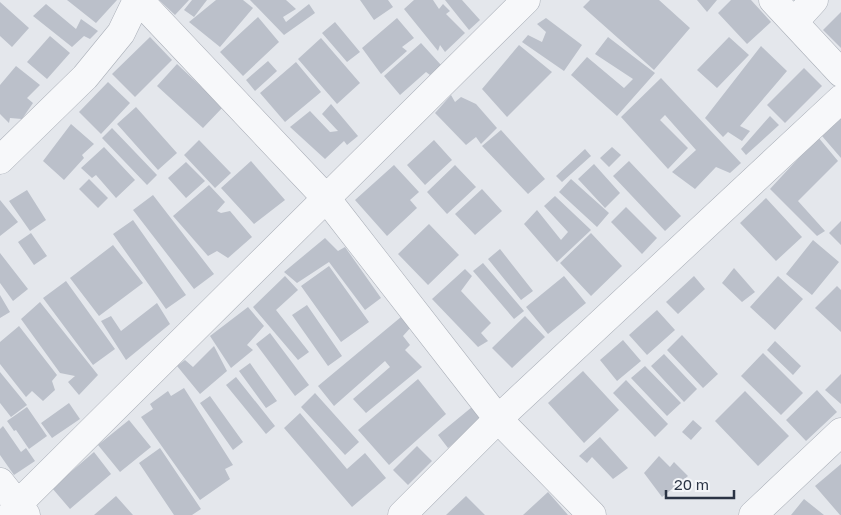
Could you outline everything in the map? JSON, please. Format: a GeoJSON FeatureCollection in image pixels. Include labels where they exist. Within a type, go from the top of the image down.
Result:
{"type":"FeatureCollection","features":[{"type":"Feature","properties":{"kind":"street"},"geometry":{"type":"LineString","coordinates":[[0,160],[85,77],[120,33],[138,0],[326,198],[498,419],[592,515]]}},
{"type":"Feature","properties":{"kind":"street"},"geometry":{"type":"LineString","coordinates":[[0,482],[18,512],[326,198],[526,0]]}},
{"type":"Feature","properties":{"kind":"street"},"geometry":{"type":"LineString","coordinates":[[773,0],[841,72]]}},
{"type":"Feature","properties":{"kind":"street"},"geometry":{"type":"LineString","coordinates":[[794,22],[814,0]]}},
{"type":"Feature","properties":{"kind":"street"},"geometry":{"type":"LineString","coordinates":[[402,515],[498,419],[841,98]]}},
{"type":"Feature","properties":{"kind":"street"},"geometry":{"type":"LineString","coordinates":[[753,515],[841,432]]}},
{"type":"Feature","properties":{"kind":"building"},"geometry":{"type":"Polygon","coordinates":[[[67,0],[117,0],[96,23],[67,0]]]}},
{"type":"Feature","properties":{"kind":"building"},"geometry":{"type":"Polygon","coordinates":[[[159,0],[189,0],[175,15],[159,0]]]}},
{"type":"Feature","properties":{"kind":"building"},"geometry":{"type":"Polygon","coordinates":[[[192,0],[207,0],[194,17],[184,10],[192,0]]]}},
{"type":"Feature","properties":{"kind":"building"},"geometry":{"type":"Polygon","coordinates":[[[216,0],[243,0],[253,8],[220,47],[189,22],[216,0]]]}},
{"type":"Feature","properties":{"kind":"building"},"geometry":{"type":"Polygon","coordinates":[[[250,0],[286,0],[296,9],[283,17],[286,22],[309,4],[315,13],[284,35],[250,0]]]}},
{"type":"Feature","properties":{"kind":"building"},"geometry":{"type":"Polygon","coordinates":[[[360,0],[388,0],[393,7],[374,20],[360,0]]]}},
{"type":"Feature","properties":{"kind":"building"},"geometry":{"type":"Polygon","coordinates":[[[414,0],[433,0],[439,9],[443,4],[450,11],[446,14],[465,33],[445,52],[440,45],[438,51],[404,9],[414,0]]]}},
{"type":"Feature","properties":{"kind":"building"},"geometry":{"type":"Polygon","coordinates":[[[445,0],[462,0],[480,20],[469,30],[445,0]]]}},
{"type":"Feature","properties":{"kind":"building"},"geometry":{"type":"Polygon","coordinates":[[[590,0],[659,0],[690,28],[654,70],[583,7],[590,0]]]}},
{"type":"Feature","properties":{"kind":"building"},"geometry":{"type":"Polygon","coordinates":[[[697,0],[717,0],[707,12],[697,0]]]}},
{"type":"Feature","properties":{"kind":"building"},"geometry":{"type":"Polygon","coordinates":[[[731,0],[751,0],[771,22],[747,44],[718,13],[731,0]]]}},
{"type":"Feature","properties":{"kind":"building"},"geometry":{"type":"Polygon","coordinates":[[[0,2],[29,28],[12,47],[0,36],[0,2]]]}},
{"type":"Feature","properties":{"kind":"building"},"geometry":{"type":"Polygon","coordinates":[[[46,4],[76,29],[81,19],[98,31],[90,39],[84,36],[72,47],[33,16],[46,4]]]}},
{"type":"Feature","properties":{"kind":"building"},"geometry":{"type":"Polygon","coordinates":[[[841,12],[841,48],[823,30],[841,12]]]}},
{"type":"Feature","properties":{"kind":"building"},"geometry":{"type":"Polygon","coordinates":[[[258,17],[279,42],[243,76],[220,52],[258,17]]]}},
{"type":"Feature","properties":{"kind":"building"},"geometry":{"type":"Polygon","coordinates":[[[397,18],[414,38],[402,47],[407,51],[381,74],[362,48],[397,18]]]}},
{"type":"Feature","properties":{"kind":"building"},"geometry":{"type":"Polygon","coordinates":[[[546,18],[582,45],[564,71],[522,42],[528,35],[542,42],[546,32],[537,24],[546,18]]]}},
{"type":"Feature","properties":{"kind":"building"},"geometry":{"type":"Polygon","coordinates":[[[335,22],[360,52],[347,62],[322,33],[335,22]]]}},
{"type":"Feature","properties":{"kind":"building"},"geometry":{"type":"Polygon","coordinates":[[[50,36],[70,53],[47,79],[27,62],[50,36]]]}},
{"type":"Feature","properties":{"kind":"building"},"geometry":{"type":"Polygon","coordinates":[[[150,37],[172,60],[135,97],[112,74],[150,37]]]}},
{"type":"Feature","properties":{"kind":"building"},"geometry":{"type":"Polygon","coordinates":[[[608,37],[655,73],[617,116],[571,75],[587,57],[624,88],[633,79],[595,54],[608,37]]]}},
{"type":"Feature","properties":{"kind":"building"},"geometry":{"type":"Polygon","coordinates":[[[729,37],[749,55],[717,88],[697,70],[729,37]]]}},
{"type":"Feature","properties":{"kind":"building"},"geometry":{"type":"Polygon","coordinates":[[[321,38],[360,83],[337,104],[298,59],[321,38]]]}},
{"type":"Feature","properties":{"kind":"building"},"geometry":{"type":"Polygon","coordinates":[[[421,43],[441,65],[430,75],[426,72],[400,95],[384,76],[421,43]]]}},
{"type":"Feature","properties":{"kind":"building"},"geometry":{"type":"Polygon","coordinates":[[[519,45],[552,72],[507,117],[482,89],[519,45]]]}},
{"type":"Feature","properties":{"kind":"building"},"geometry":{"type":"Polygon","coordinates":[[[761,46],[787,71],[740,126],[750,131],[742,141],[728,132],[723,137],[705,118],[761,46]]]}},
{"type":"Feature","properties":{"kind":"building"},"geometry":{"type":"Polygon","coordinates":[[[268,61],[277,71],[255,91],[246,80],[268,61]]]}},
{"type":"Feature","properties":{"kind":"building"},"geometry":{"type":"Polygon","coordinates":[[[296,62],[321,92],[285,122],[260,93],[296,62]]]}},
{"type":"Feature","properties":{"kind":"building"},"geometry":{"type":"Polygon","coordinates":[[[177,64],[223,107],[203,128],[157,86],[177,64]]]}},
{"type":"Feature","properties":{"kind":"building"},"geometry":{"type":"Polygon","coordinates":[[[16,66],[40,85],[27,98],[33,103],[22,119],[10,118],[9,123],[0,114],[0,85],[16,66]]]}},
{"type":"Feature","properties":{"kind":"building"},"geometry":{"type":"Polygon","coordinates":[[[804,68],[822,86],[785,123],[767,105],[804,68]]]}},
{"type":"Feature","properties":{"kind":"building"},"geometry":{"type":"Polygon","coordinates":[[[661,78],[741,163],[730,173],[716,167],[695,189],[672,172],[696,150],[665,115],[660,120],[688,148],[668,169],[621,117],[661,78]]]}},
{"type":"Feature","properties":{"kind":"building"},"geometry":{"type":"Polygon","coordinates":[[[108,82],[130,103],[101,134],[79,112],[108,82]]]}},
{"type":"Feature","properties":{"kind":"building"},"geometry":{"type":"Polygon","coordinates":[[[451,95],[455,102],[461,97],[476,104],[497,128],[481,144],[476,137],[466,145],[435,113],[451,95]]]}},
{"type":"Feature","properties":{"kind":"building"},"geometry":{"type":"Polygon","coordinates":[[[331,104],[358,136],[347,145],[344,141],[325,159],[290,127],[310,111],[330,132],[338,131],[322,114],[331,104]]]}},
{"type":"Feature","properties":{"kind":"building"},"geometry":{"type":"Polygon","coordinates":[[[136,107],[177,153],[158,170],[117,124],[136,107]]]}},
{"type":"Feature","properties":{"kind":"building"},"geometry":{"type":"Polygon","coordinates":[[[770,116],[779,125],[746,155],[741,149],[770,116]]]}},
{"type":"Feature","properties":{"kind":"building"},"geometry":{"type":"Polygon","coordinates":[[[841,117],[841,158],[822,136],[841,117]]]}},
{"type":"Feature","properties":{"kind":"building"},"geometry":{"type":"Polygon","coordinates":[[[71,124],[94,144],[82,155],[84,158],[64,180],[43,161],[71,124]]]}},
{"type":"Feature","properties":{"kind":"building"},"geometry":{"type":"Polygon","coordinates":[[[112,128],[157,175],[147,185],[102,138],[112,128]]]}},
{"type":"Feature","properties":{"kind":"building"},"geometry":{"type":"Polygon","coordinates":[[[501,130],[545,179],[528,194],[482,146],[501,130]]]}},
{"type":"Feature","properties":{"kind":"building"},"geometry":{"type":"Polygon","coordinates":[[[818,137],[838,161],[798,201],[825,231],[817,236],[770,189],[818,137]]]}},
{"type":"Feature","properties":{"kind":"building"},"geometry":{"type":"Polygon","coordinates":[[[199,140],[231,173],[215,188],[184,155],[199,140]]]}},
{"type":"Feature","properties":{"kind":"building"},"geometry":{"type":"Polygon","coordinates":[[[434,140],[452,160],[425,185],[407,165],[434,140]]]}},
{"type":"Feature","properties":{"kind":"building"},"geometry":{"type":"Polygon","coordinates":[[[104,147],[135,180],[116,198],[96,175],[92,178],[81,168],[104,147]]]}},
{"type":"Feature","properties":{"kind":"building"},"geometry":{"type":"Polygon","coordinates":[[[612,147],[621,155],[609,167],[600,158],[612,147]]]}},
{"type":"Feature","properties":{"kind":"building"},"geometry":{"type":"Polygon","coordinates":[[[585,149],[591,156],[562,182],[556,176],[585,149]]]}},
{"type":"Feature","properties":{"kind":"building"},"geometry":{"type":"Polygon","coordinates":[[[251,161],[285,200],[254,224],[221,188],[251,161]]]}},
{"type":"Feature","properties":{"kind":"building"},"geometry":{"type":"Polygon","coordinates":[[[629,161],[681,216],[665,231],[613,176],[629,161]]]}},
{"type":"Feature","properties":{"kind":"building"},"geometry":{"type":"Polygon","coordinates":[[[186,162],[205,181],[186,198],[168,178],[186,162]]]}},
{"type":"Feature","properties":{"kind":"building"},"geometry":{"type":"Polygon","coordinates":[[[594,164],[620,193],[605,208],[578,179],[594,164]]]}},
{"type":"Feature","properties":{"kind":"building"},"geometry":{"type":"Polygon","coordinates":[[[394,165],[419,192],[410,200],[417,208],[387,236],[355,200],[394,165]]]}},
{"type":"Feature","properties":{"kind":"building"},"geometry":{"type":"Polygon","coordinates":[[[455,165],[476,187],[447,214],[427,192],[455,165]]]}},
{"type":"Feature","properties":{"kind":"building"},"geometry":{"type":"Polygon","coordinates":[[[89,179],[108,198],[98,208],[79,189],[89,179]]]}},
{"type":"Feature","properties":{"kind":"building"},"geometry":{"type":"Polygon","coordinates":[[[571,179],[609,213],[597,227],[559,192],[571,179]]]}},
{"type":"Feature","properties":{"kind":"building"},"geometry":{"type":"Polygon","coordinates":[[[209,185],[225,202],[217,211],[221,213],[230,211],[252,237],[228,258],[217,251],[208,256],[173,216],[209,185]]]}},
{"type":"Feature","properties":{"kind":"building"},"geometry":{"type":"Polygon","coordinates":[[[482,189],[502,211],[475,235],[455,214],[482,189]]]}},
{"type":"Feature","properties":{"kind":"building"},"geometry":{"type":"Polygon","coordinates":[[[27,190],[46,220],[30,231],[9,201],[27,190]]]}},
{"type":"Feature","properties":{"kind":"building"},"geometry":{"type":"Polygon","coordinates":[[[153,195],[214,274],[194,289],[133,210],[153,195]]]}},
{"type":"Feature","properties":{"kind":"building"},"geometry":{"type":"Polygon","coordinates":[[[555,196],[591,230],[557,262],[524,224],[537,210],[561,240],[568,232],[544,206],[555,196]]]}},
{"type":"Feature","properties":{"kind":"building"},"geometry":{"type":"Polygon","coordinates":[[[766,198],[802,237],[776,261],[740,223],[766,198]]]}},
{"type":"Feature","properties":{"kind":"building"},"geometry":{"type":"Polygon","coordinates":[[[0,200],[18,222],[0,236],[0,200]]]}},
{"type":"Feature","properties":{"kind":"building"},"geometry":{"type":"Polygon","coordinates":[[[626,207],[657,238],[642,254],[611,222],[626,207]]]}},
{"type":"Feature","properties":{"kind":"building"},"geometry":{"type":"Polygon","coordinates":[[[133,220],[186,295],[166,309],[113,234],[133,220]]]}},
{"type":"Feature","properties":{"kind":"building"},"geometry":{"type":"Polygon","coordinates":[[[841,221],[841,245],[829,233],[841,221]]]}},
{"type":"Feature","properties":{"kind":"building"},"geometry":{"type":"Polygon","coordinates":[[[429,224],[459,255],[428,285],[398,254],[429,224]]]}},
{"type":"Feature","properties":{"kind":"building"},"geometry":{"type":"Polygon","coordinates":[[[31,233],[47,256],[34,265],[18,242],[31,233]]]}},
{"type":"Feature","properties":{"kind":"building"},"geometry":{"type":"Polygon","coordinates":[[[591,233],[622,266],[591,296],[560,263],[591,233]]]}},
{"type":"Feature","properties":{"kind":"building"},"geometry":{"type":"Polygon","coordinates":[[[325,238],[338,251],[345,247],[381,298],[365,310],[329,262],[297,283],[284,272],[325,238]]]}},
{"type":"Feature","properties":{"kind":"building"},"geometry":{"type":"Polygon","coordinates":[[[813,240],[839,262],[812,295],[786,274],[813,240]]]}},
{"type":"Feature","properties":{"kind":"building"},"geometry":{"type":"Polygon","coordinates":[[[113,245],[143,283],[99,316],[70,278],[113,245]]]}},
{"type":"Feature","properties":{"kind":"building"},"geometry":{"type":"Polygon","coordinates":[[[500,249],[533,291],[521,300],[488,259],[500,249]]]}},
{"type":"Feature","properties":{"kind":"building"},"geometry":{"type":"Polygon","coordinates":[[[0,253],[28,289],[13,301],[0,283],[0,253]]]}},
{"type":"Feature","properties":{"kind":"building"},"geometry":{"type":"Polygon","coordinates":[[[483,263],[524,311],[514,319],[473,271],[483,263]]]}},
{"type":"Feature","properties":{"kind":"building"},"geometry":{"type":"Polygon","coordinates":[[[329,266],[369,322],[341,342],[301,286],[329,266]]]}},
{"type":"Feature","properties":{"kind":"building"},"geometry":{"type":"Polygon","coordinates":[[[734,268],[755,292],[742,302],[722,283],[734,268]]]}},
{"type":"Feature","properties":{"kind":"building"},"geometry":{"type":"Polygon","coordinates":[[[465,269],[472,276],[461,291],[491,323],[481,333],[488,341],[478,347],[432,299],[465,269]]]}},
{"type":"Feature","properties":{"kind":"building"},"geometry":{"type":"Polygon","coordinates":[[[285,276],[298,290],[276,310],[309,352],[298,360],[253,307],[285,276]]]}},
{"type":"Feature","properties":{"kind":"building"},"geometry":{"type":"Polygon","coordinates":[[[564,276],[586,303],[548,334],[526,307],[564,276]]]}},
{"type":"Feature","properties":{"kind":"building"},"geometry":{"type":"Polygon","coordinates":[[[694,276],[705,289],[678,314],[666,302],[694,276]]]}},
{"type":"Feature","properties":{"kind":"building"},"geometry":{"type":"Polygon","coordinates":[[[778,276],[803,299],[775,330],[750,307],[778,276]]]}},
{"type":"Feature","properties":{"kind":"building"},"geometry":{"type":"Polygon","coordinates":[[[66,281],[115,349],[93,365],[43,298],[66,281]]]}},
{"type":"Feature","properties":{"kind":"building"},"geometry":{"type":"Polygon","coordinates":[[[837,286],[841,290],[841,332],[815,308],[837,286]]]}},
{"type":"Feature","properties":{"kind":"building"},"geometry":{"type":"Polygon","coordinates":[[[0,295],[10,312],[0,318],[0,295]]]}},
{"type":"Feature","properties":{"kind":"building"},"geometry":{"type":"Polygon","coordinates":[[[40,302],[98,375],[79,395],[68,382],[75,376],[60,373],[21,319],[40,302]]]}},
{"type":"Feature","properties":{"kind":"building"},"geometry":{"type":"Polygon","coordinates":[[[157,303],[170,324],[126,360],[101,321],[111,316],[121,331],[157,303]]]}},
{"type":"Feature","properties":{"kind":"building"},"geometry":{"type":"Polygon","coordinates":[[[307,305],[342,356],[328,366],[292,315],[307,305]]]}},
{"type":"Feature","properties":{"kind":"building"},"geometry":{"type":"Polygon","coordinates":[[[248,307],[264,326],[247,345],[253,350],[231,368],[210,336],[248,307]]]}},
{"type":"Feature","properties":{"kind":"building"},"geometry":{"type":"Polygon","coordinates":[[[657,310],[675,330],[647,355],[629,335],[657,310]]]}},
{"type":"Feature","properties":{"kind":"building"},"geometry":{"type":"Polygon","coordinates":[[[525,316],[545,337],[512,368],[492,348],[525,316]]]}},
{"type":"Feature","properties":{"kind":"building"},"geometry":{"type":"Polygon","coordinates":[[[401,317],[412,326],[403,336],[410,345],[405,350],[422,367],[366,413],[353,399],[390,367],[385,361],[334,406],[318,386],[401,317]]]}},
{"type":"Feature","properties":{"kind":"building"},"geometry":{"type":"Polygon","coordinates":[[[19,326],[57,375],[52,381],[55,390],[43,401],[32,391],[26,397],[0,364],[0,342],[19,326]]]}},
{"type":"Feature","properties":{"kind":"building"},"geometry":{"type":"Polygon","coordinates":[[[270,333],[309,385],[295,396],[256,344],[270,333]]]}},
{"type":"Feature","properties":{"kind":"building"},"geometry":{"type":"Polygon","coordinates":[[[682,335],[718,374],[703,388],[667,350],[682,335]]]}},
{"type":"Feature","properties":{"kind":"building"},"geometry":{"type":"Polygon","coordinates":[[[623,340],[641,361],[617,381],[600,360],[623,340]]]}},
{"type":"Feature","properties":{"kind":"building"},"geometry":{"type":"Polygon","coordinates":[[[775,341],[801,366],[793,375],[767,350],[775,341]]]}},
{"type":"Feature","properties":{"kind":"building"},"geometry":{"type":"Polygon","coordinates":[[[214,346],[227,371],[200,394],[177,366],[185,360],[193,367],[214,346]]]}},
{"type":"Feature","properties":{"kind":"building"},"geometry":{"type":"Polygon","coordinates":[[[763,353],[803,393],[781,415],[741,376],[763,353]]]}},
{"type":"Feature","properties":{"kind":"building"},"geometry":{"type":"Polygon","coordinates":[[[664,354],[697,389],[684,402],[651,366],[664,354]]]}},
{"type":"Feature","properties":{"kind":"building"},"geometry":{"type":"Polygon","coordinates":[[[250,363],[277,401],[266,408],[239,371],[250,363]]]}},
{"type":"Feature","properties":{"kind":"building"},"geometry":{"type":"Polygon","coordinates":[[[645,366],[681,403],[667,416],[631,378],[645,366]]]}},
{"type":"Feature","properties":{"kind":"building"},"geometry":{"type":"Polygon","coordinates":[[[583,371],[619,410],[584,443],[548,403],[583,371]]]}},
{"type":"Feature","properties":{"kind":"building"},"geometry":{"type":"Polygon","coordinates":[[[0,372],[27,405],[11,417],[0,403],[0,372]]]}},
{"type":"Feature","properties":{"kind":"building"},"geometry":{"type":"Polygon","coordinates":[[[841,374],[841,404],[825,390],[841,374]]]}},
{"type":"Feature","properties":{"kind":"building"},"geometry":{"type":"Polygon","coordinates":[[[236,377],[275,426],[266,434],[226,385],[236,377]]]}},
{"type":"Feature","properties":{"kind":"building"},"geometry":{"type":"Polygon","coordinates":[[[418,379],[446,414],[389,465],[358,430],[418,379]]]}},
{"type":"Feature","properties":{"kind":"building"},"geometry":{"type":"Polygon","coordinates":[[[626,380],[668,424],[655,437],[613,393],[626,380]]]}},
{"type":"Feature","properties":{"kind":"building"},"geometry":{"type":"Polygon","coordinates":[[[184,388],[233,465],[225,469],[230,479],[200,500],[141,417],[153,409],[150,404],[168,391],[171,396],[184,388]]]}},
{"type":"Feature","properties":{"kind":"building"},"geometry":{"type":"Polygon","coordinates":[[[817,390],[837,412],[806,441],[786,420],[817,390]]]}},
{"type":"Feature","properties":{"kind":"building"},"geometry":{"type":"Polygon","coordinates":[[[745,391],[789,436],[758,466],[715,421],[745,391]]]}},
{"type":"Feature","properties":{"kind":"building"},"geometry":{"type":"Polygon","coordinates":[[[315,393],[359,442],[345,455],[301,407],[315,393]]]}},
{"type":"Feature","properties":{"kind":"building"},"geometry":{"type":"Polygon","coordinates":[[[210,396],[243,442],[233,450],[200,403],[210,396]]]}},
{"type":"Feature","properties":{"kind":"building"},"geometry":{"type":"Polygon","coordinates":[[[69,403],[80,419],[52,438],[41,423],[69,403]]]}},
{"type":"Feature","properties":{"kind":"building"},"geometry":{"type":"Polygon","coordinates":[[[27,407],[47,436],[29,449],[16,430],[14,431],[7,421],[27,407]]]}},
{"type":"Feature","properties":{"kind":"building"},"geometry":{"type":"Polygon","coordinates":[[[472,407],[482,419],[448,448],[438,435],[472,407]]]}},
{"type":"Feature","properties":{"kind":"building"},"geometry":{"type":"Polygon","coordinates":[[[300,413],[347,469],[365,453],[386,478],[352,507],[284,428],[300,413]]]}},
{"type":"Feature","properties":{"kind":"building"},"geometry":{"type":"Polygon","coordinates":[[[129,420],[151,447],[120,472],[98,445],[129,420]]]}},
{"type":"Feature","properties":{"kind":"building"},"geometry":{"type":"Polygon","coordinates":[[[693,420],[702,428],[691,440],[682,432],[693,420]]]}},
{"type":"Feature","properties":{"kind":"building"},"geometry":{"type":"Polygon","coordinates":[[[3,426],[21,452],[26,448],[35,461],[14,475],[0,455],[0,429],[3,426]]]}},
{"type":"Feature","properties":{"kind":"building"},"geometry":{"type":"Polygon","coordinates":[[[600,437],[628,468],[613,479],[592,457],[587,463],[579,456],[600,437]]]}},
{"type":"Feature","properties":{"kind":"building"},"geometry":{"type":"Polygon","coordinates":[[[417,446],[432,461],[408,485],[393,470],[417,446]]]}},
{"type":"Feature","properties":{"kind":"building"},"geometry":{"type":"Polygon","coordinates":[[[160,448],[201,509],[192,515],[174,515],[139,463],[160,448]]]}},
{"type":"Feature","properties":{"kind":"building"},"geometry":{"type":"Polygon","coordinates":[[[94,452],[111,474],[70,509],[52,488],[94,452]]]}},
{"type":"Feature","properties":{"kind":"building"},"geometry":{"type":"Polygon","coordinates":[[[659,456],[670,467],[674,462],[688,476],[662,497],[644,473],[659,456]]]}},
{"type":"Feature","properties":{"kind":"building"},"geometry":{"type":"Polygon","coordinates":[[[841,464],[841,515],[840,515],[815,486],[841,464]]]}},
{"type":"Feature","properties":{"kind":"building"},"geometry":{"type":"Polygon","coordinates":[[[548,492],[568,515],[523,515],[548,492]]]}},
{"type":"Feature","properties":{"kind":"building"},"geometry":{"type":"Polygon","coordinates":[[[116,496],[133,515],[94,515],[116,496]]]}},
{"type":"Feature","properties":{"kind":"building"},"geometry":{"type":"Polygon","coordinates":[[[466,496],[485,515],[446,515],[466,496]]]}},
{"type":"Feature","properties":{"kind":"building"},"geometry":{"type":"Polygon","coordinates":[[[804,499],[824,515],[791,515],[804,499]]]}}]}
